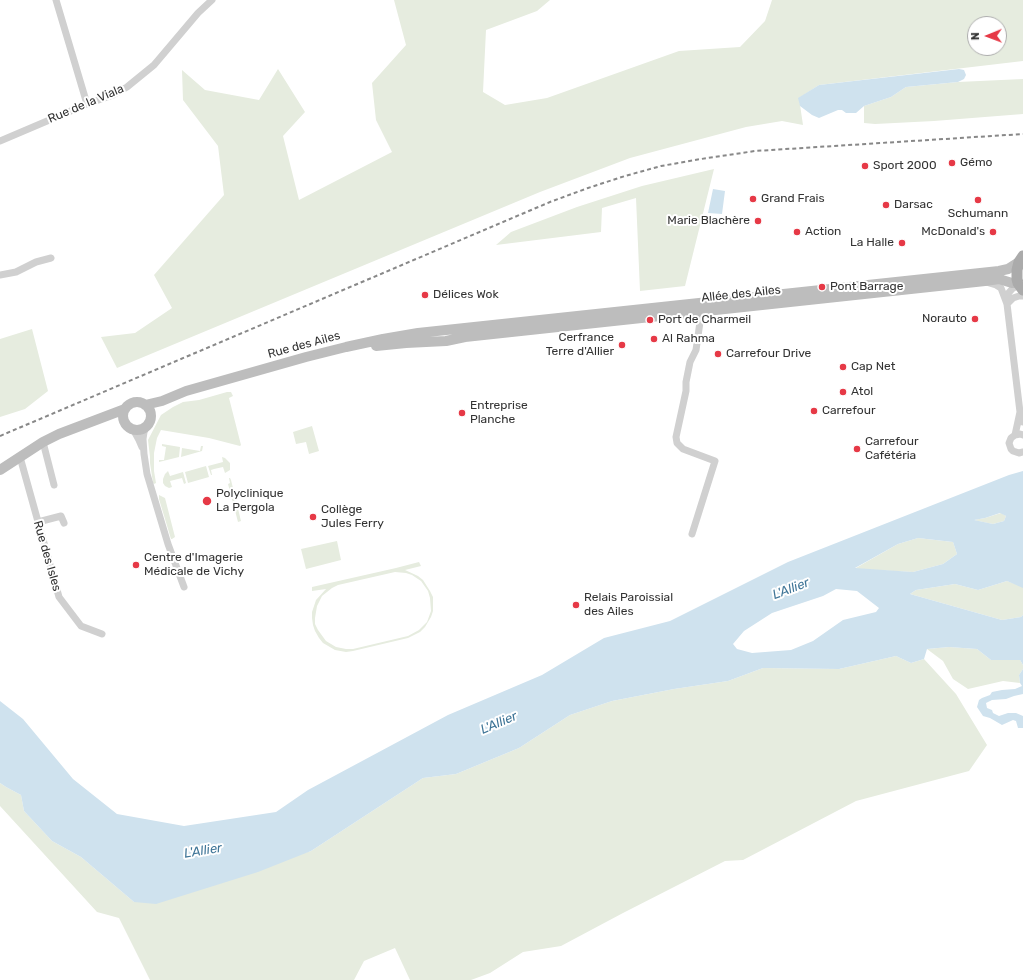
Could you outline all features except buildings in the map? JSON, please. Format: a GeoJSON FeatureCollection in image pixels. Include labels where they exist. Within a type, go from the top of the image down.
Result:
{"type":"FeatureCollection","features":[{"type":"Feature","properties":{"kind":"main road"},"geometry":{"type":"LineString","coordinates":[[1021,259],[1017,270],[1017,279],[1021,289]]}},
{"type":"Feature","properties":{"kind":"main road","name":"Allée des Ailes"},"geometry":{"type":"LineString","coordinates":[[466,338],[702,307],[999,271],[1008,269],[1021,259]]}},
{"type":"Feature","properties":{"kind":"main road","name":"Allée des Ailes"},"geometry":{"type":"LineString","coordinates":[[474,327],[999,279],[1021,289]]}},
{"type":"Feature","properties":{"kind":"main road","name":"Rue des Ailes"},"geometry":{"type":"LineString","coordinates":[[147,408],[162,400],[194,389],[346,347],[418,333],[474,327]]}},
{"type":"Feature","properties":{"kind":"main road","name":"Rue des Ailes"},"geometry":{"type":"LineString","coordinates":[[147,408],[187,395],[231,384],[346,350],[466,338]]}},
{"type":"Feature","properties":{"kind":"main road"},"geometry":{"type":"LineString","coordinates":[[0,470],[43,442],[59,434],[125,409],[132,403],[141,403],[147,408],[150,419],[147,425],[140,429],[133,429],[129,427],[123,416],[125,409]]}},
{"type":"Feature","properties":{"kind":"main road"},"geometry":{"type":"LineString","coordinates":[[89,423],[111,419],[124,420]]}},
{"type":"Feature","properties":{"kind":"street"},"geometry":{"type":"LineString","coordinates":[[56,0],[87,104]]}},
{"type":"Feature","properties":{"kind":"street","name":"Rue de la Viala"},"geometry":{"type":"LineString","coordinates":[[0,141],[112,95],[127,87],[154,65],[198,13],[212,0]]}},
{"type":"Feature","properties":{"kind":"street"},"geometry":{"type":"LineString","coordinates":[[0,275],[16,272],[36,262],[51,258]]}},
{"type":"Feature","properties":{"kind":"street"},"geometry":{"type":"LineString","coordinates":[[985,281],[1001,288],[1006,301],[1020,412],[1023,422]]}},
{"type":"Feature","properties":{"kind":"street"},"geometry":{"type":"LineString","coordinates":[[1013,288],[1021,289],[1019,296],[1006,301],[1013,288]]}},
{"type":"Feature","properties":{"kind":"street"},"geometry":{"type":"LineString","coordinates":[[692,534],[715,461],[682,449],[677,443],[676,437],[686,391],[686,382],[690,362],[696,350],[702,307]]}},
{"type":"Feature","properties":{"kind":"street"},"geometry":{"type":"LineString","coordinates":[[1020,412],[1015,435],[1010,441],[1010,446],[1015,453],[1023,452]]}},
{"type":"Feature","properties":{"kind":"street"},"geometry":{"type":"LineString","coordinates":[[147,425],[143,439],[147,474],[168,544],[184,587]]}},
{"type":"Feature","properties":{"kind":"street"},"geometry":{"type":"LineString","coordinates":[[133,429],[144,454]]}},
{"type":"Feature","properties":{"kind":"street"},"geometry":{"type":"LineString","coordinates":[[1015,435],[1023,435]]}},
{"type":"Feature","properties":{"kind":"street"},"geometry":{"type":"LineString","coordinates":[[43,442],[54,485]]}},
{"type":"Feature","properties":{"kind":"street","name":"Rue des Isles"},"geometry":{"type":"LineString","coordinates":[[20,457],[59,597],[81,626],[102,634]]}},
{"type":"Feature","properties":{"kind":"street"},"geometry":{"type":"LineString","coordinates":[[38,522],[61,516],[64,523]]}},
{"type":"Feature","properties":{"kind":"shaded area"},"geometry":{"type":"Polygon","coordinates":[[[394,0],[550,0],[537,11],[486,30],[483,92],[505,105],[547,98],[679,51],[740,47],[765,21],[772,0],[1023,0],[1023,61],[819,85],[799,98],[803,125],[782,121],[746,127],[630,158],[540,192],[117,368],[101,337],[135,333],[172,308],[154,275],[224,195],[218,146],[183,100],[182,70],[205,90],[259,100],[278,69],[305,112],[283,136],[299,200],[392,152],[376,120],[372,83],[406,45],[394,0]]]}},
{"type":"Feature","properties":{"kind":"shaded area"},"geometry":{"type":"Polygon","coordinates":[[[1023,79],[1023,114],[934,121],[875,124],[864,123],[864,106],[891,97],[906,87],[958,82],[1023,79]]]}},
{"type":"Feature","properties":{"kind":"shaded area"},"geometry":{"type":"Polygon","coordinates":[[[714,169],[685,286],[640,291],[636,198],[602,208],[601,232],[496,245],[511,232],[577,207],[642,186],[714,169]]]}},
{"type":"Feature","properties":{"kind":"shaded area"},"geometry":{"type":"Polygon","coordinates":[[[32,329],[48,391],[25,409],[0,417],[0,339],[32,329]]]}},
{"type":"Feature","properties":{"kind":"shaded area"},"geometry":{"type":"Polygon","coordinates":[[[231,392],[233,396],[229,398],[241,445],[161,430],[157,438],[154,453],[156,483],[154,484],[148,440],[161,415],[183,402],[199,400],[231,392]]]}},
{"type":"Feature","properties":{"kind":"shaded area"},"geometry":{"type":"Polygon","coordinates":[[[312,426],[319,451],[309,454],[306,442],[296,444],[293,432],[312,426]]]}},
{"type":"Feature","properties":{"kind":"shaded area"},"geometry":{"type":"Polygon","coordinates":[[[162,444],[180,447],[179,457],[159,462],[159,460],[164,460],[166,447],[162,446],[162,444]]]}},
{"type":"Feature","properties":{"kind":"shaded area"},"geometry":{"type":"Polygon","coordinates":[[[201,446],[203,446],[202,451],[181,457],[182,448],[200,451],[201,446]]]}},
{"type":"Feature","properties":{"kind":"shaded area"},"geometry":{"type":"Polygon","coordinates":[[[222,457],[230,463],[230,470],[225,473],[223,467],[214,469],[211,470],[211,475],[208,466],[223,462],[222,457]]]}},
{"type":"Feature","properties":{"kind":"shaded area"},"geometry":{"type":"Polygon","coordinates":[[[206,466],[209,477],[188,483],[185,472],[206,466]]]}},
{"type":"Feature","properties":{"kind":"shaded area"},"geometry":{"type":"Polygon","coordinates":[[[168,471],[170,476],[183,472],[186,483],[184,484],[182,478],[170,481],[172,487],[169,488],[165,486],[163,479],[168,471]]]}},
{"type":"Feature","properties":{"kind":"shaded area"},"geometry":{"type":"Polygon","coordinates":[[[229,478],[231,480],[241,521],[238,522],[228,484],[230,483],[229,478]]]}},
{"type":"Feature","properties":{"kind":"shaded area"},"geometry":{"type":"Polygon","coordinates":[[[159,495],[165,498],[175,537],[172,539],[159,499],[159,495]]]}},
{"type":"Feature","properties":{"kind":"shaded area"},"geometry":{"type":"Polygon","coordinates":[[[1001,513],[1006,516],[1004,521],[993,524],[973,520],[985,518],[1001,513]]]}},
{"type":"Feature","properties":{"kind":"shaded area"},"geometry":{"type":"Polygon","coordinates":[[[918,538],[953,542],[957,554],[943,564],[913,572],[854,569],[898,544],[918,538]]]}},
{"type":"Feature","properties":{"kind":"shaded area"},"geometry":{"type":"Polygon","coordinates":[[[337,541],[341,560],[306,569],[301,549],[337,541]]]}},
{"type":"Feature","properties":{"kind":"shaded area"},"geometry":{"type":"Polygon","coordinates":[[[419,562],[421,566],[405,570],[423,580],[433,597],[433,611],[425,627],[420,632],[408,638],[353,651],[346,652],[335,650],[323,643],[315,631],[312,612],[316,600],[326,589],[312,591],[312,587],[419,562]],[[395,572],[338,585],[322,596],[317,606],[315,624],[326,641],[336,647],[353,649],[408,636],[419,630],[427,622],[431,611],[430,598],[428,591],[421,581],[406,573],[395,572]]]}},
{"type":"Feature","properties":{"kind":"shaded area"},"geometry":{"type":"Polygon","coordinates":[[[1007,581],[1023,587],[1023,615],[1021,617],[1002,620],[910,594],[916,590],[955,584],[978,590],[1007,581]]]}},
{"type":"Feature","properties":{"kind":"shaded area"},"geometry":{"type":"Polygon","coordinates":[[[949,647],[977,649],[991,660],[1020,660],[1023,665],[1023,669],[1019,675],[1020,683],[1003,681],[968,689],[953,679],[943,661],[927,649],[949,647]]]}},
{"type":"Feature","properties":{"kind":"shaded area"},"geometry":{"type":"Polygon","coordinates":[[[896,656],[911,663],[924,659],[956,694],[987,745],[969,771],[856,801],[743,860],[725,861],[561,946],[523,952],[490,973],[471,980],[410,980],[395,948],[364,961],[354,980],[150,980],[119,918],[97,912],[0,806],[0,783],[21,795],[24,811],[52,841],[81,857],[134,902],[311,851],[423,778],[456,774],[519,748],[570,715],[612,701],[674,689],[728,681],[763,668],[839,669],[896,656]]]}},
{"type":"Feature","properties":{"kind":"water"},"geometry":{"type":"Polygon","coordinates":[[[959,69],[964,70],[966,75],[964,79],[958,82],[906,87],[891,97],[864,106],[856,113],[846,113],[842,110],[838,110],[819,118],[812,115],[800,106],[798,98],[819,85],[959,69]]]}},
{"type":"Feature","properties":{"kind":"water"},"geometry":{"type":"Polygon","coordinates":[[[713,189],[725,191],[722,214],[708,213],[713,189]]]}},
{"type":"Feature","properties":{"kind":"water","name":"L'Allier"},"geometry":{"type":"Polygon","coordinates":[[[1023,471],[1023,588],[1007,581],[978,590],[955,584],[916,590],[910,594],[1002,620],[1021,617],[1023,615],[1023,665],[1020,660],[991,660],[977,649],[949,647],[927,649],[924,659],[911,663],[896,656],[839,669],[763,668],[728,681],[674,689],[612,701],[570,715],[519,748],[456,774],[423,778],[311,851],[258,872],[156,904],[134,902],[81,857],[52,841],[24,811],[21,795],[0,783],[0,701],[23,719],[73,779],[117,814],[184,826],[276,812],[308,790],[448,715],[542,675],[604,638],[670,621],[788,562],[1009,475],[1023,471]],[[1000,513],[974,520],[993,524],[1004,521],[1006,516],[1000,513]],[[918,538],[898,544],[855,568],[913,572],[943,564],[957,554],[953,542],[918,538]],[[836,589],[823,596],[772,613],[744,631],[733,644],[737,649],[752,653],[791,650],[813,641],[843,620],[876,612],[879,608],[857,591],[836,589]]]}},
{"type":"Feature","properties":{"kind":"water"},"geometry":{"type":"Polygon","coordinates":[[[1023,669],[1023,694],[1006,699],[992,700],[986,703],[987,708],[999,716],[1008,713],[1016,713],[1023,716],[1023,728],[1018,728],[1016,721],[1013,720],[1002,725],[983,716],[977,707],[979,700],[990,695],[992,692],[1015,689],[1022,686],[1019,675],[1023,669]]]}},
{"type":"Feature","properties":{"kind":"railway"},"geometry":{"type":"LineString","coordinates":[[0,436],[550,202],[625,176],[661,166],[755,151],[1023,134]]}},
{"type":"Feature","properties":{"kind":"place","name":"Gémo"},"geometry":{"type":"Point","coordinates":[952,163]}},
{"type":"Feature","properties":{"kind":"place","name":"Sport 2000"},"geometry":{"type":"Point","coordinates":[865,166]}},
{"type":"Feature","properties":{"kind":"place","name":"Grand Frais"},"geometry":{"type":"Point","coordinates":[753,199]}},
{"type":"Feature","properties":{"kind":"place","name":"Schumann"},"geometry":{"type":"Point","coordinates":[978,200]}},
{"type":"Feature","properties":{"kind":"place","name":"Darsac"},"geometry":{"type":"Point","coordinates":[886,205]}},
{"type":"Feature","properties":{"kind":"place","name":"Marie Blachère"},"geometry":{"type":"Point","coordinates":[758,221]}},
{"type":"Feature","properties":{"kind":"place","name":"Action"},"geometry":{"type":"Point","coordinates":[797,232]}},
{"type":"Feature","properties":{"kind":"place","name":"McDonald's"},"geometry":{"type":"Point","coordinates":[993,232]}},
{"type":"Feature","properties":{"kind":"place","name":"La Halle"},"geometry":{"type":"Point","coordinates":[902,243]}},
{"type":"Feature","properties":{"kind":"place","name":"Pont Barrage"},"geometry":{"type":"Point","coordinates":[822,287]}},
{"type":"Feature","properties":{"kind":"place","name":"Délices Wok"},"geometry":{"type":"Point","coordinates":[425,295]}},
{"type":"Feature","properties":{"kind":"place","name":"Norauto"},"geometry":{"type":"Point","coordinates":[975,319]}},
{"type":"Feature","properties":{"kind":"place","name":"Port de Charmeil"},"geometry":{"type":"Point","coordinates":[650,320]}},
{"type":"Feature","properties":{"kind":"place","name":"Al Rahma"},"geometry":{"type":"Point","coordinates":[654,339]}},
{"type":"Feature","properties":{"kind":"place","name":"Cerfrance Terre d'Allier"},"geometry":{"type":"Point","coordinates":[622,345]}},
{"type":"Feature","properties":{"kind":"place","name":"Carrefour Drive"},"geometry":{"type":"Point","coordinates":[718,354]}},
{"type":"Feature","properties":{"kind":"place","name":"Cap Net"},"geometry":{"type":"Point","coordinates":[843,367]}},
{"type":"Feature","properties":{"kind":"place","name":"Atol"},"geometry":{"type":"Point","coordinates":[843,392]}},
{"type":"Feature","properties":{"kind":"place","name":"Carrefour"},"geometry":{"type":"Point","coordinates":[814,411]}},
{"type":"Feature","properties":{"kind":"place","name":"Entreprise Planche"},"geometry":{"type":"Point","coordinates":[462,413]}},
{"type":"Feature","properties":{"kind":"place","name":"Carrefour Cafétéria"},"geometry":{"type":"Point","coordinates":[857,449]}},
{"type":"Feature","properties":{"kind":"place","name":"Polyclinique La Pergola"},"geometry":{"type":"Point","coordinates":[207,501]}},
{"type":"Feature","properties":{"kind":"place","name":"Collège Jules Ferry"},"geometry":{"type":"Point","coordinates":[313,517]}},
{"type":"Feature","properties":{"kind":"place","name":"Centre d'Imagerie Médicale de Vichy"},"geometry":{"type":"Point","coordinates":[136,565]}},
{"type":"Feature","properties":{"kind":"place","name":"Relais Paroissial des Ailes"},"geometry":{"type":"Point","coordinates":[576,605]}}]}
